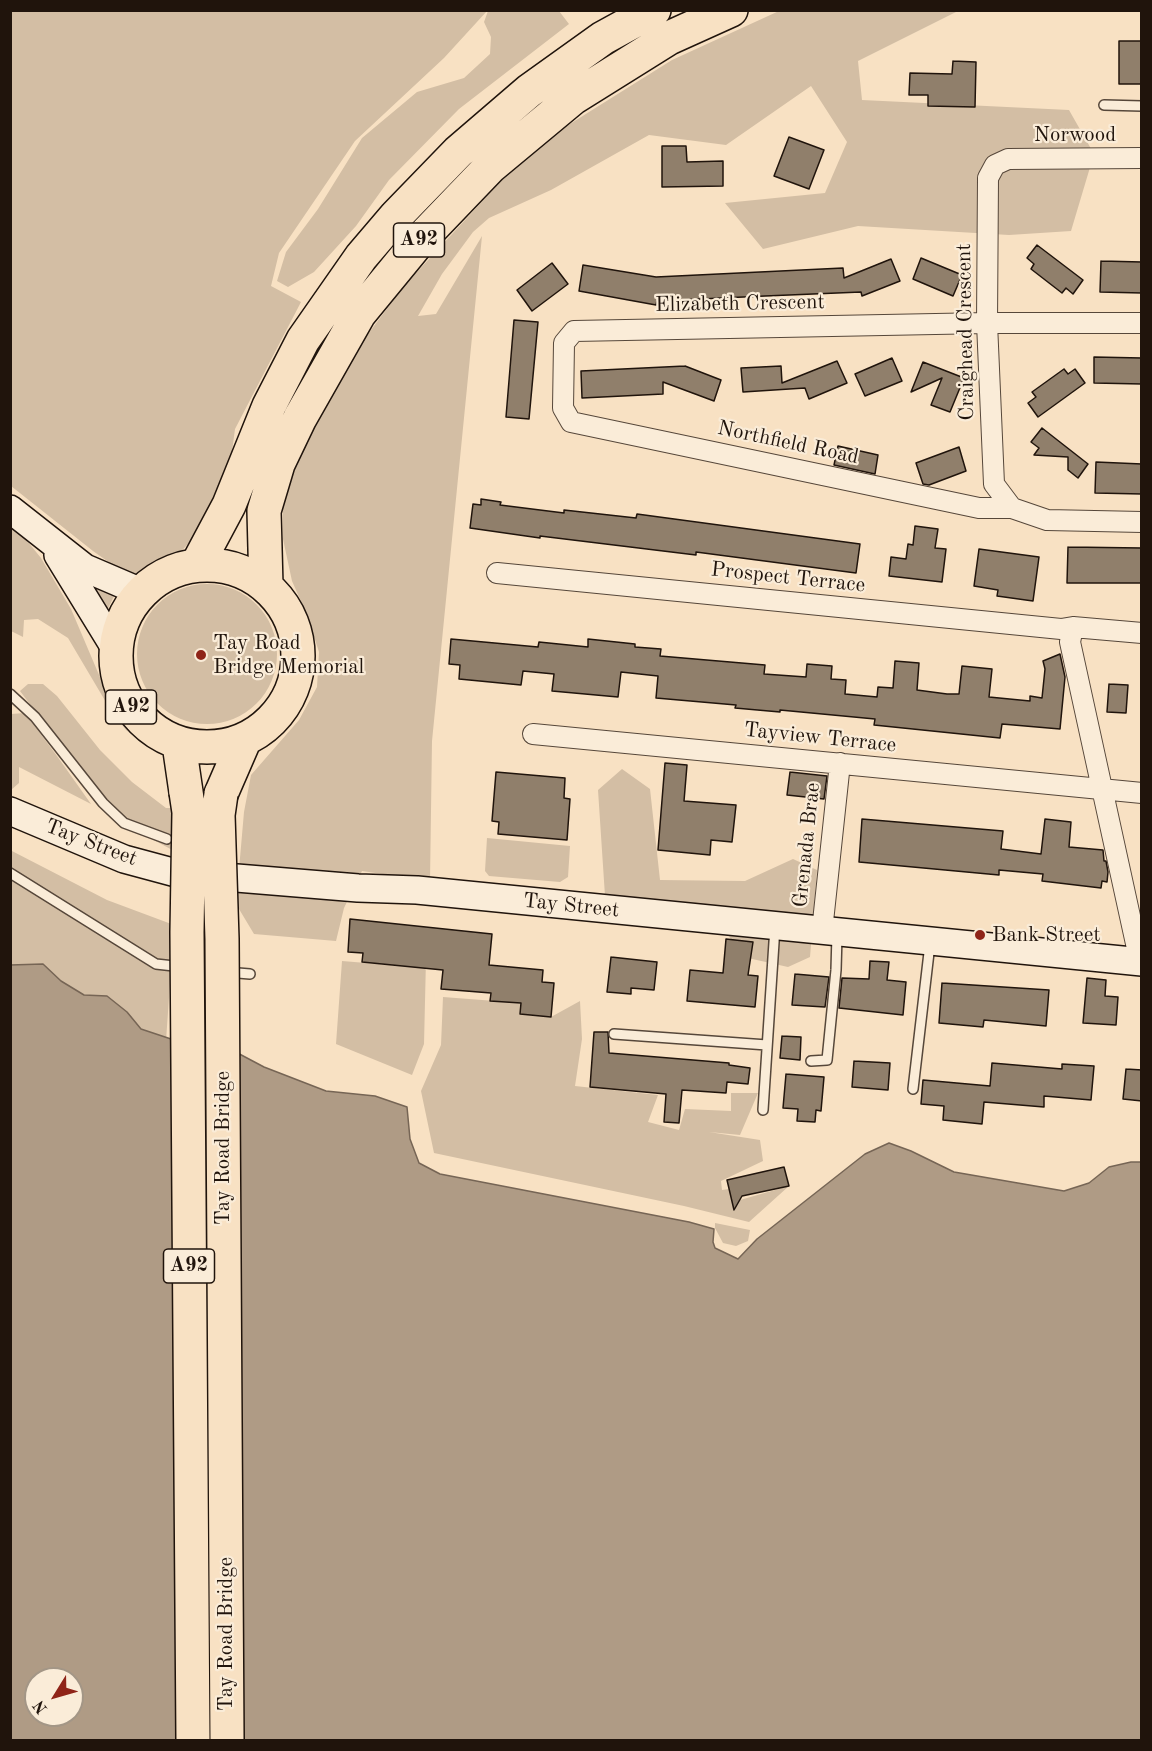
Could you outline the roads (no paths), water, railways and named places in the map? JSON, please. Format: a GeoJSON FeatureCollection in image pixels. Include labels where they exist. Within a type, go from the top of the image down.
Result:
{"type":"FeatureCollection","features":[{"type":"Feature","properties":{"kind":"highway","name":"A92"},"geometry":{"type":"LineString","coordinates":[[197,565],[229,505],[269,406],[303,340],[361,257],[396,216],[458,152],[529,91],[603,38],[654,10]]}},
{"type":"Feature","properties":{"kind":"highway","name":"A92"},"geometry":{"type":"LineString","coordinates":[[266,586],[264,511],[278,464],[300,418],[359,314],[419,241],[490,167],[573,98],[669,38],[730,10]]}},
{"type":"Feature","properties":{"kind":"highway","name":"A92"},"geometry":{"type":"LineString","coordinates":[[197,565],[220,565],[245,573],[266,586],[288,613],[298,644],[298,672],[285,705],[269,724],[244,741],[222,747],[199,748],[179,744],[157,733],[131,707],[120,685],[116,648],[126,612],[141,592],[177,569],[197,565]]}},
{"type":"Feature","properties":{"kind":"highway","name":"Tay Road Bridge"},"geometry":{"type":"LineString","coordinates":[[227,1740],[222,939],[218,815],[221,794],[244,741]]}},
{"type":"Feature","properties":{"kind":"highway","name":"Tay Road Bridge"},"geometry":{"type":"LineString","coordinates":[[179,744],[189,812],[186,932],[193,1740]]}},
{"type":"Feature","properties":{"kind":"main road"},"geometry":{"type":"LineString","coordinates":[[10,509],[86,568],[141,592]]}},
{"type":"Feature","properties":{"kind":"main road"},"geometry":{"type":"LineString","coordinates":[[49,541],[116,648]]}},
{"type":"Feature","properties":{"kind":"main road","name":"Tay Street"},"geometry":{"type":"LineString","coordinates":[[10,811],[124,859],[176,873],[358,888],[417,890],[1141,962]]}},
{"type":"Feature","properties":{"kind":"street","name":"Norwood"},"geometry":{"type":"LineString","coordinates":[[1008,159],[1142,158]]}},
{"type":"Feature","properties":{"kind":"street","name":"Craighead Crescent"},"geometry":{"type":"LineString","coordinates":[[1008,159],[995,165],[988,178],[987,323],[994,484],[1012,508]]}},
{"type":"Feature","properties":{"kind":"street","name":"Elizabeth Crescent"},"geometry":{"type":"LineString","coordinates":[[563,408],[564,343],[574,331],[987,323],[1142,323]]}},
{"type":"Feature","properties":{"kind":"street","name":"Northfield Road"},"geometry":{"type":"LineString","coordinates":[[563,408],[570,422],[979,508],[1012,508]]}},
{"type":"Feature","properties":{"kind":"street"},"geometry":{"type":"LineString","coordinates":[[1012,508],[1047,520],[1142,522]]}},
{"type":"Feature","properties":{"kind":"street","name":"Prospect Terrace"},"geometry":{"type":"LineString","coordinates":[[497,573],[1061,629],[1073,627],[1142,633]]}},
{"type":"Feature","properties":{"kind":"street"},"geometry":{"type":"LineString","coordinates":[[1073,627],[1070,642],[1141,962]]}},
{"type":"Feature","properties":{"kind":"street","name":"Tayview Terrace"},"geometry":{"type":"LineString","coordinates":[[533,734],[1142,793]]}},
{"type":"Feature","properties":{"kind":"street","name":"Grenada Brae"},"geometry":{"type":"LineString","coordinates":[[830,932],[840,764]]}},
{"type":"Feature","properties":{"kind":"lane"},"geometry":{"type":"LineString","coordinates":[[1104,105],[1142,106]]}},
{"type":"Feature","properties":{"kind":"lane"},"geometry":{"type":"LineString","coordinates":[[10,693],[35,717],[110,810],[124,823],[167,839]]}},
{"type":"Feature","properties":{"kind":"lane"},"geometry":{"type":"LineString","coordinates":[[10,873],[156,964],[198,969]]}},
{"type":"Feature","properties":{"kind":"lane"},"geometry":{"type":"LineString","coordinates":[[763,1110],[775,927]]}},
{"type":"Feature","properties":{"kind":"lane"},"geometry":{"type":"LineString","coordinates":[[811,1061],[827,1060],[836,970],[830,932]]}},
{"type":"Feature","properties":{"kind":"lane"},"geometry":{"type":"LineString","coordinates":[[913,1089],[930,942]]}},
{"type":"Feature","properties":{"kind":"lane"},"geometry":{"type":"LineString","coordinates":[[209,970],[250,974]]}},
{"type":"Feature","properties":{"kind":"lane"},"geometry":{"type":"LineString","coordinates":[[614,1034],[767,1045]]}},
{"type":"Feature","properties":{"kind":"place","name":"Tay Road Bridge Memorial"},"geometry":{"type":"Point","coordinates":[201,655]}},
{"type":"Feature","properties":{"kind":"place","name":"Bank Street"},"geometry":{"type":"Point","coordinates":[980,935]}}]}
